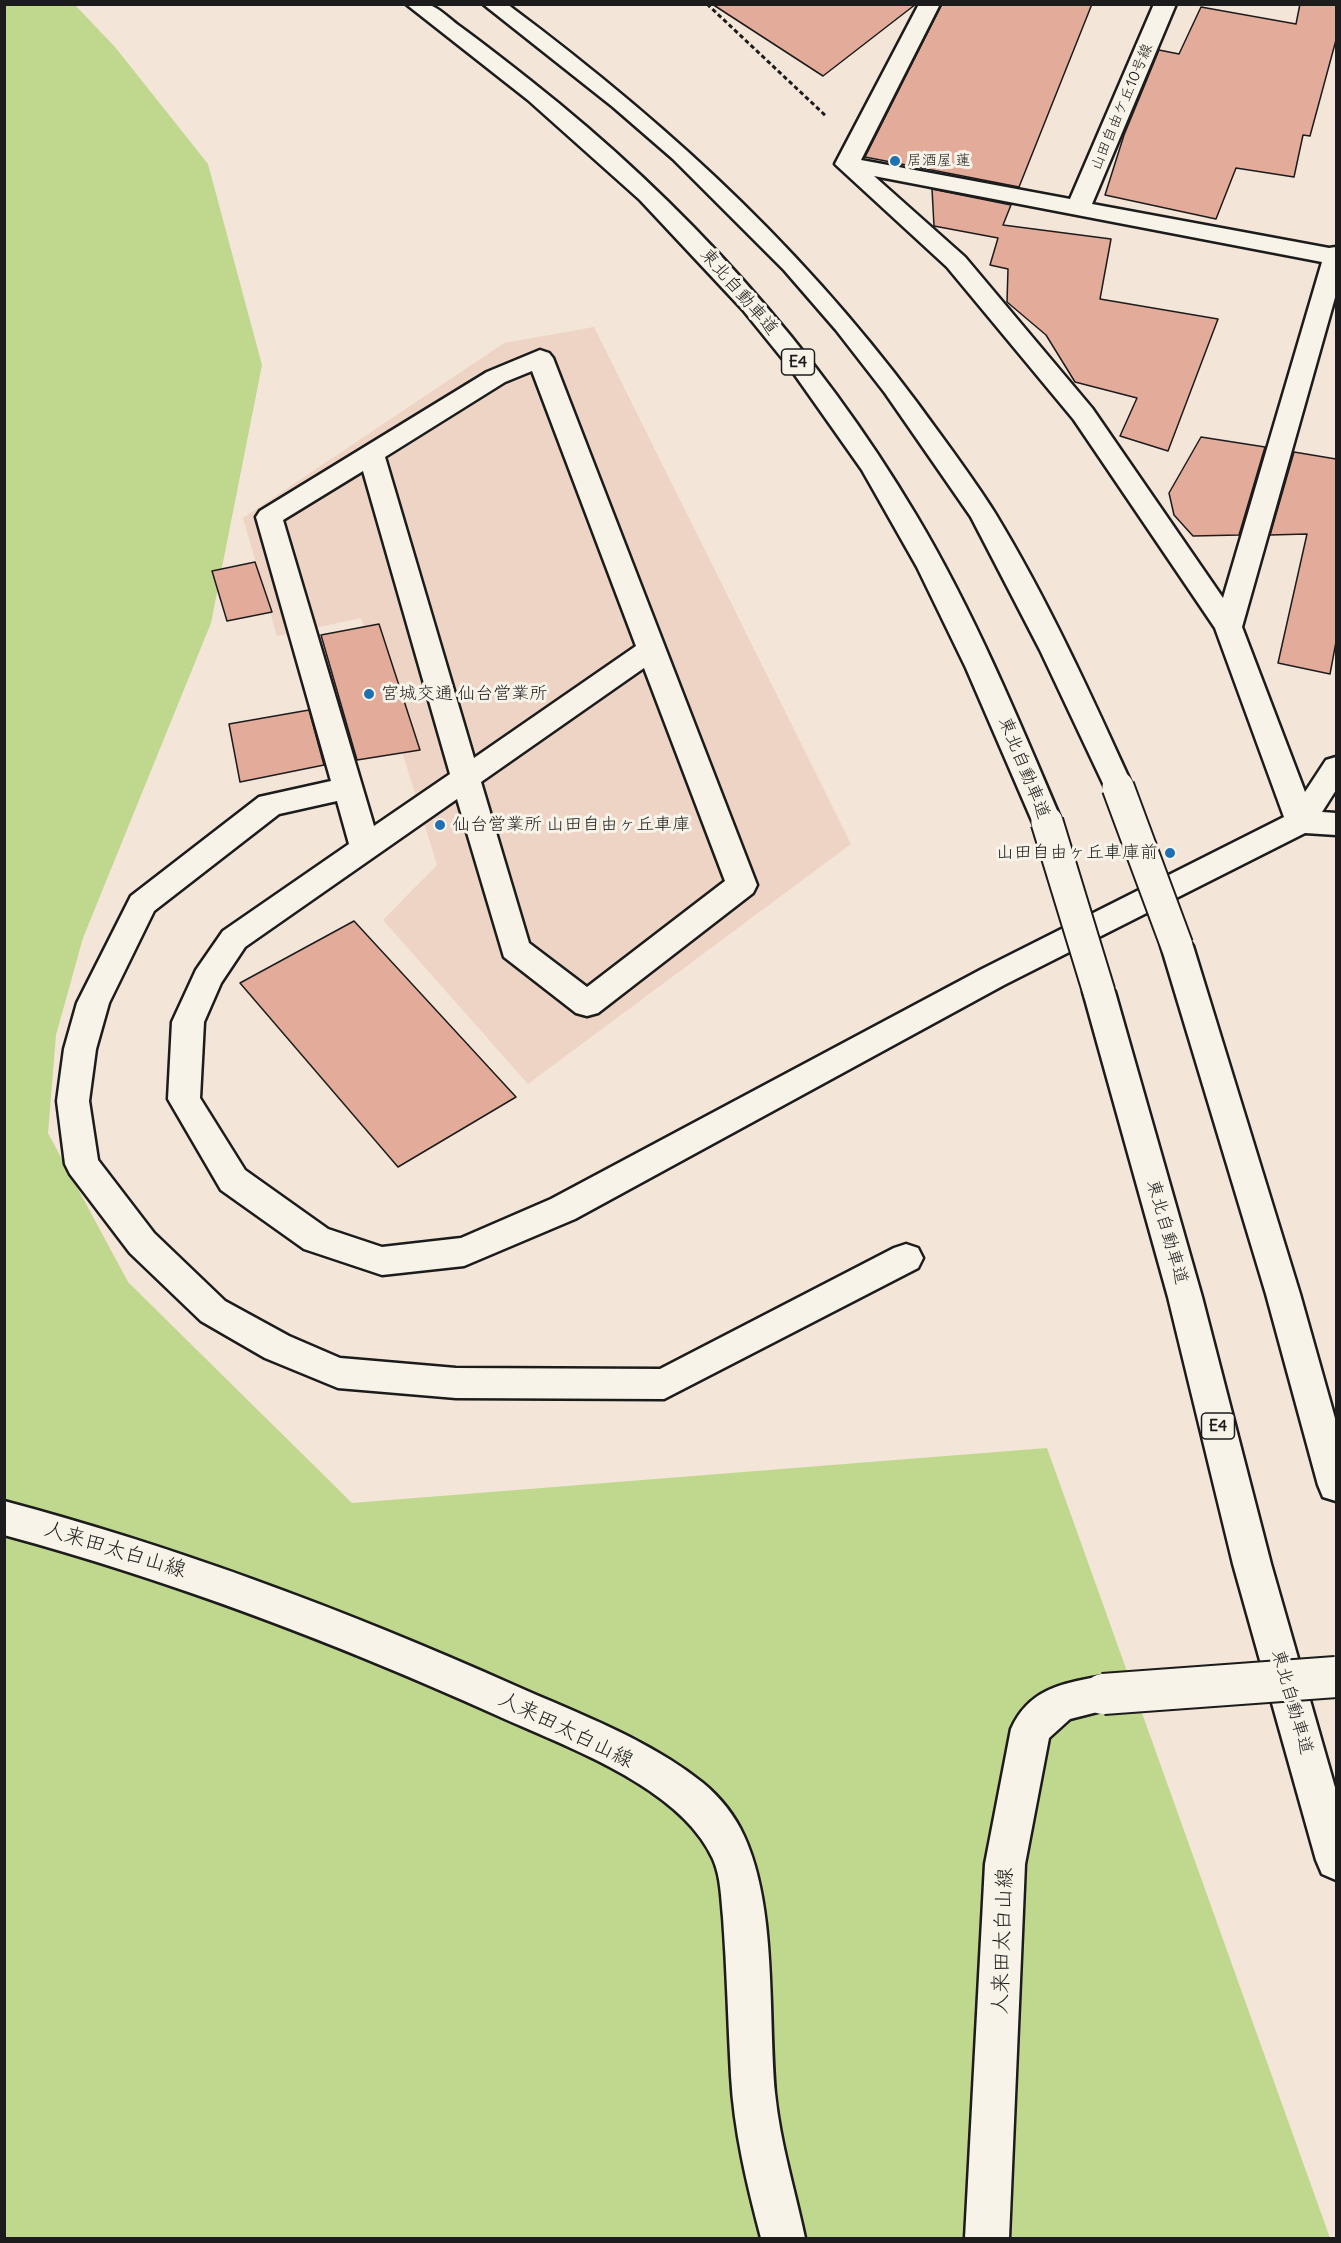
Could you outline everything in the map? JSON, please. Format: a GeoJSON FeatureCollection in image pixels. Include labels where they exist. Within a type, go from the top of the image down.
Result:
{"type":"FeatureCollection","features":[{"type":"Feature","properties":{"kind":"main road","name":"東北自動車道"},"geometry":{"type":"LineString","coordinates":[[416,4],[510,75],[596,147],[681,227],[765,319],[845,424],[921,547],[990,683],[1047,822],[1099,992],[1185,1297],[1252,1564],[1336,1860]]}},
{"type":"Feature","properties":{"kind":"main road"},"geometry":{"type":"LineString","coordinates":[[493,4],[575,63],[662,135],[746,214],[829,304],[908,404],[983,515],[1057,651],[1118,787],[1177,946],[1283,1294],[1336,1485]]}},
{"type":"Feature","properties":{"kind":"main road"},"geometry":{"type":"LineString","coordinates":[[852,154],[930,4]]}},
{"type":"Feature","properties":{"kind":"main road","name":"山田自由ケ丘10号線"},"geometry":{"type":"LineString","coordinates":[[1078,208],[1165,4]]}},
{"type":"Feature","properties":{"kind":"main road"},"geometry":{"type":"LineString","coordinates":[[852,154],[1078,208],[1336,256],[1228,627]]}},
{"type":"Feature","properties":{"kind":"main road"},"geometry":{"type":"LineString","coordinates":[[852,154],[956,262],[1076,405],[1228,627],[1301,822]]}},
{"type":"Feature","properties":{"kind":"main road"},"geometry":{"type":"LineString","coordinates":[[356,853],[347,788],[270,517],[371,454],[496,377],[540,358],[742,885],[588,1004],[514,948],[371,454]]}},
{"type":"Feature","properties":{"kind":"main road"},"geometry":{"type":"LineString","coordinates":[[651,649],[234,939],[207,978],[188,1022],[184,1099],[233,1180],[316,1239],[382,1261],[464,1252],[563,1209],[993,977],[1301,822],[1336,824]]}},
{"type":"Feature","properties":{"kind":"main road"},"geometry":{"type":"LineString","coordinates":[[1301,822],[1336,767]]}},
{"type":"Feature","properties":{"kind":"main road"},"geometry":{"type":"LineString","coordinates":[[347,788],[270,805],[142,904],[93,1003],[80,1049],[73,1101],[82,1164],[142,1243],[213,1311],[277,1347],[338,1374],[456,1383],[664,1384],[906,1258]]}},
{"type":"Feature","properties":{"kind":"main road","name":"人来田太白山線"},"geometry":{"type":"LineString","coordinates":[[4,1518],[96,1542],[313,1616],[424,1663],[578,1734],[639,1765],[690,1798],[707,1816],[730,1851],[740,1890],[746,1941],[754,2097],[762,2157],[783,2238]]}},
{"type":"Feature","properties":{"kind":"main road","name":"人来田太白山線"},"geometry":{"type":"LineString","coordinates":[[987,2238],[1005,1864],[1031,1730],[1060,1702],[1103,1694],[1336,1677]]}},
{"type":"Feature","properties":{"kind":"path"},"geometry":{"type":"LineString","coordinates":[[707,4],[852,154]]}},
{"type":"Feature","properties":{"kind":"shaded area","name":"宮城交通 仙台営業所"},"geometry":{"type":"Polygon","coordinates":[[[594,327],[851,844],[528,1084],[383,920],[437,865],[361,618],[277,636],[243,518],[504,343],[594,327]]]}},
{"type":"Feature","properties":{"kind":"green space"},"geometry":{"type":"Polygon","coordinates":[[[74,4],[115,47],[208,164],[262,365],[211,623],[83,938],[56,1035],[48,1133],[128,1282],[352,1503],[1047,1448],[1330,2238],[5,2238],[4,5],[74,4]]]}},
{"type":"Feature","properties":{"kind":"building"},"geometry":{"type":"Polygon","coordinates":[[[712,4],[916,4],[823,76],[712,4]]]}},
{"type":"Feature","properties":{"kind":"building"},"geometry":{"type":"Polygon","coordinates":[[[942,4],[1092,4],[1019,187],[865,157],[942,4]]]}},
{"type":"Feature","properties":{"kind":"building"},"geometry":{"type":"Polygon","coordinates":[[[1300,4],[1336,4],[1336,40],[1310,136],[1303,135],[1294,177],[1236,168],[1216,219],[1105,195],[1124,135],[1159,50],[1179,54],[1201,7],[1296,24],[1300,4]]]}},
{"type":"Feature","properties":{"kind":"building"},"geometry":{"type":"Polygon","coordinates":[[[932,189],[1011,205],[1003,225],[1111,239],[1100,299],[1218,319],[1168,451],[1120,436],[1137,398],[1075,382],[1046,335],[1007,302],[1008,269],[990,265],[998,238],[934,226],[932,189]]]}},
{"type":"Feature","properties":{"kind":"building"},"geometry":{"type":"Polygon","coordinates":[[[1201,437],[1265,447],[1239,535],[1193,536],[1174,515],[1169,493],[1201,437]]]}},
{"type":"Feature","properties":{"kind":"building"},"geometry":{"type":"Polygon","coordinates":[[[1294,452],[1336,459],[1336,642],[1330,674],[1278,663],[1307,534],[1270,535],[1294,452]]]}},
{"type":"Feature","properties":{"kind":"building"},"geometry":{"type":"Polygon","coordinates":[[[255,562],[272,612],[227,621],[212,571],[255,562]]]}},
{"type":"Feature","properties":{"kind":"building"},"geometry":{"type":"Polygon","coordinates":[[[379,624],[420,750],[357,760],[321,635],[379,624]]]}},
{"type":"Feature","properties":{"kind":"building"},"geometry":{"type":"Polygon","coordinates":[[[309,710],[324,765],[240,782],[229,724],[309,710]]]}},
{"type":"Feature","properties":{"kind":"building"},"geometry":{"type":"Polygon","coordinates":[[[354,921],[516,1097],[398,1167],[240,983],[354,921]]]}},
{"type":"Feature","properties":{"kind":"place","name":"居酒屋 蓮"},"geometry":{"type":"Point","coordinates":[895,161]}},
{"type":"Feature","properties":{"kind":"place","name":"宮城交通 仙台営業所"},"geometry":{"type":"Point","coordinates":[369,694]}},
{"type":"Feature","properties":{"kind":"place","name":"仙台営業所 山田自由ヶ丘車庫"},"geometry":{"type":"Point","coordinates":[440,825]}},
{"type":"Feature","properties":{"kind":"place","name":"山田自由ヶ丘車庫前"},"geometry":{"type":"Point","coordinates":[1170,853]}}]}
